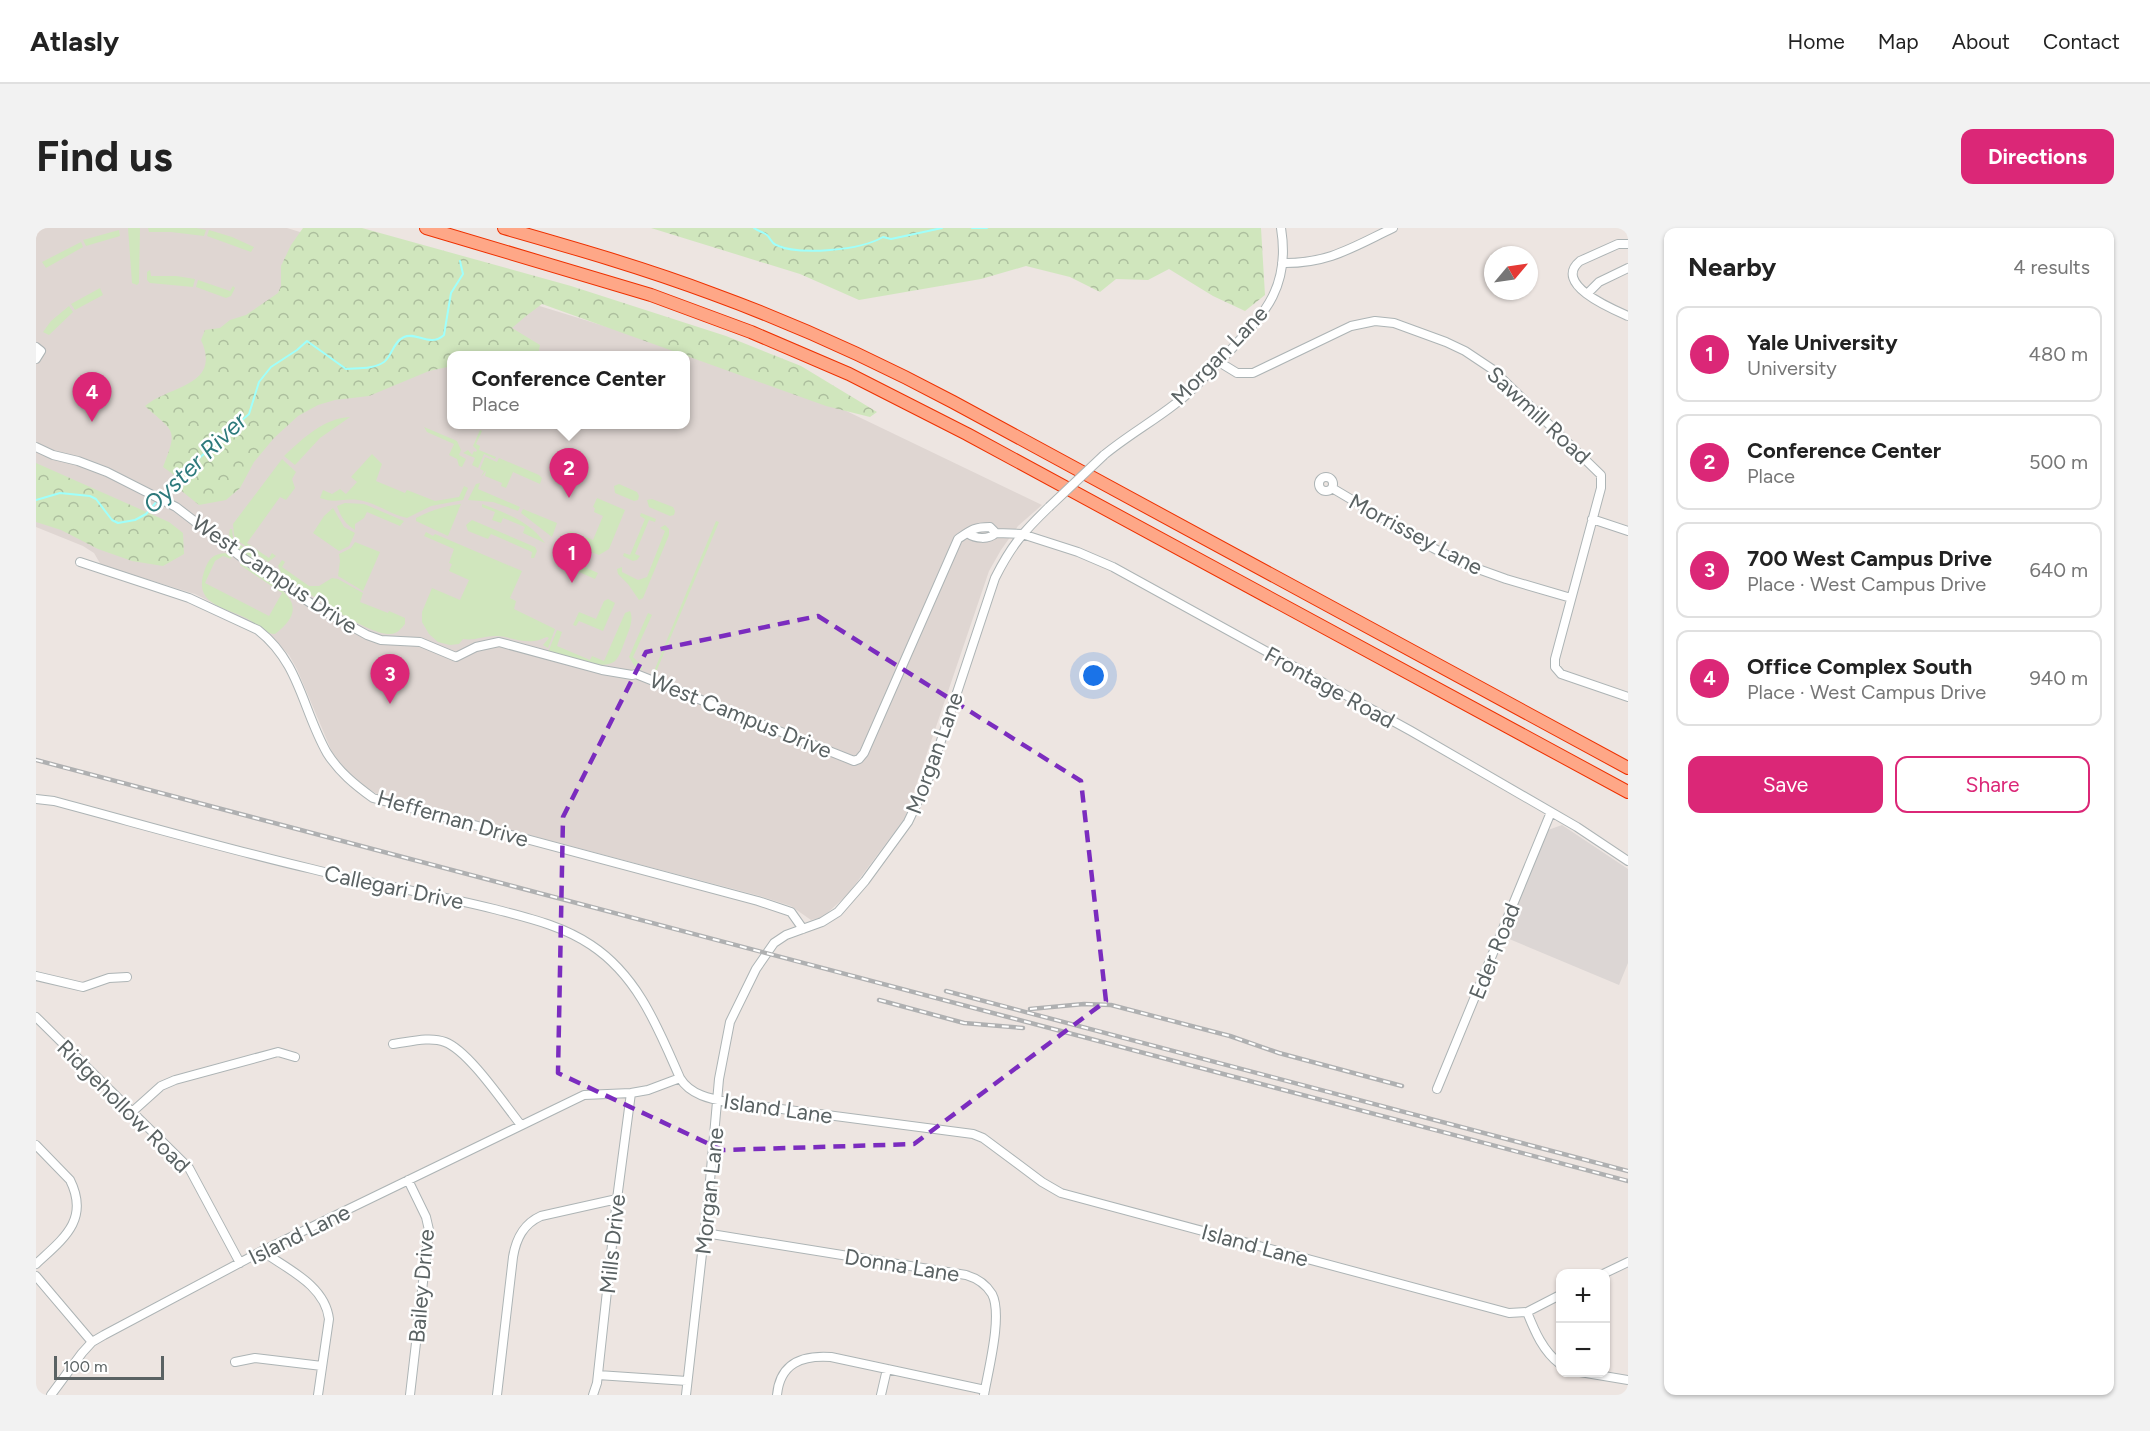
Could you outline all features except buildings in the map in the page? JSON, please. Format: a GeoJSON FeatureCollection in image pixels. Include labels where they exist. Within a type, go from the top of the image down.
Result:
{"type":"FeatureCollection","features":[{"type":"Feature","properties":{"kind":"highway"},"geometry":{"type":"LineString","coordinates":[[426,228],[651,295],[759,335],[841,370],[983,442],[1628,792]]}},
{"type":"Feature","properties":{"kind":"highway"},"geometry":{"type":"LineString","coordinates":[[504,228],[620,262],[713,294],[787,323],[882,366],[969,410],[1628,768]]}},
{"type":"Feature","properties":{"kind":"street","name":"Morgan Lane"},"geometry":{"type":"LineString","coordinates":[[686,1395],[725,1037],[739,1000],[774,943],[830,918],[842,908],[872,872],[916,808],[928,780],[995,579],[1008,552],[1022,534],[1104,455],[1124,438],[1176,404],[1262,315],[1270,304],[1277,286],[1282,263],[1281,228]]}},
{"type":"Feature","properties":{"kind":"street"},"geometry":{"type":"LineString","coordinates":[[1282,263],[1297,264],[1327,259],[1393,228]]}},
{"type":"Feature","properties":{"kind":"street"},"geometry":{"type":"LineString","coordinates":[[1628,244],[1618,244],[1575,264],[1573,272],[1579,287],[1587,294],[1628,316]]}},
{"type":"Feature","properties":{"kind":"street"},"geometry":{"type":"LineString","coordinates":[[1587,294],[1599,282],[1628,268]]}},
{"type":"Feature","properties":{"kind":"street","name":"Sawmill Road"},"geometry":{"type":"LineString","coordinates":[[1219,362],[1237,373],[1253,373],[1351,326],[1375,321],[1394,323],[1446,342],[1465,351],[1492,369],[1599,473],[1602,484],[1555,659],[1555,667],[1561,674],[1628,697]]}},
{"type":"Feature","properties":{"kind":"street"},"geometry":{"type":"LineString","coordinates":[[36,347],[41,351],[36,359]]}},
{"type":"Feature","properties":{"kind":"street","name":"West Campus Drive"},"geometry":{"type":"LineString","coordinates":[[36,447],[53,455],[107,472],[169,503],[240,556],[315,606],[374,638],[397,642],[420,642],[456,657],[476,647],[500,642],[602,670],[636,674],[854,760],[862,757],[958,539],[978,527],[990,527],[996,533],[1022,534]]}},
{"type":"Feature","properties":{"kind":"street","name":"Morrissey Lane"},"geometry":{"type":"LineString","coordinates":[[1332,488],[1467,566],[1571,598]]}},
{"type":"Feature","properties":{"kind":"street"},"geometry":{"type":"LineString","coordinates":[[1592,519],[1628,531]]}},
{"type":"Feature","properties":{"kind":"street","name":"Frontage Road"},"geometry":{"type":"LineString","coordinates":[[1022,534],[1078,552],[1113,567],[1411,731],[1602,842],[1628,861]]}},
{"type":"Feature","properties":{"kind":"street","name":"Heffernan Drive"},"geometry":{"type":"LineString","coordinates":[[80,562],[189,598],[258,630],[268,638],[285,657],[328,754],[354,785],[373,798],[767,903],[791,912],[803,929]]}},
{"type":"Feature","properties":{"kind":"street","name":"Callegari Drive"},"geometry":{"type":"LineString","coordinates":[[36,799],[54,801],[314,870],[453,898],[548,923],[572,933],[593,946],[627,977],[651,1014],[680,1078]]}},
{"type":"Feature","properties":{"kind":"street","name":"Eder Road"},"geometry":{"type":"LineString","coordinates":[[1437,1089],[1551,813]]}},
{"type":"Feature","properties":{"kind":"street"},"geometry":{"type":"LineString","coordinates":[[36,976],[83,987],[109,978],[127,977]]}},
{"type":"Feature","properties":{"kind":"street","name":"Ridgehollow Road"},"geometry":{"type":"LineString","coordinates":[[36,1017],[189,1168],[240,1263]]}},
{"type":"Feature","properties":{"kind":"street"},"geometry":{"type":"LineString","coordinates":[[393,1044],[432,1039],[446,1042],[464,1055],[521,1125]]}},
{"type":"Feature","properties":{"kind":"street"},"geometry":{"type":"LineString","coordinates":[[132,1112],[161,1086],[175,1080],[278,1052],[295,1057]]}},
{"type":"Feature","properties":{"kind":"street","name":"Island Lane"},"geometry":{"type":"LineString","coordinates":[[51,1395],[92,1342],[262,1251],[584,1095],[648,1090],[680,1078],[685,1086],[693,1091],[717,1100],[973,1134],[983,1138],[1042,1182],[1061,1193],[1509,1313],[1527,1312]]}},
{"type":"Feature","properties":{"kind":"street","name":"Mills Drive"},"geometry":{"type":"LineString","coordinates":[[592,1395],[598,1375],[631,1093]]}},
{"type":"Feature","properties":{"kind":"street"},"geometry":{"type":"LineString","coordinates":[[36,1145],[70,1180],[74,1187],[78,1208],[75,1222],[67,1235],[36,1264]]}},
{"type":"Feature","properties":{"kind":"street","name":"Bailey Drive"},"geometry":{"type":"LineString","coordinates":[[408,1180],[426,1217],[429,1230],[410,1395]]}},
{"type":"Feature","properties":{"kind":"street"},"geometry":{"type":"LineString","coordinates":[[497,1395],[514,1247],[523,1230],[534,1219],[541,1216],[617,1199]]}},
{"type":"Feature","properties":{"kind":"street","name":"Donna Lane"},"geometry":{"type":"LineString","coordinates":[[705,1233],[975,1278],[991,1293],[996,1312],[985,1393]]}},
{"type":"Feature","properties":{"kind":"street"},"geometry":{"type":"LineString","coordinates":[[262,1251],[309,1284],[328,1308],[329,1319],[318,1395]]}},
{"type":"Feature","properties":{"kind":"street"},"geometry":{"type":"LineString","coordinates":[[1610,1271],[1628,1262]]}},
{"type":"Feature","properties":{"kind":"street"},"geometry":{"type":"LineString","coordinates":[[36,1276],[92,1342]]}},
{"type":"Feature","properties":{"kind":"street"},"geometry":{"type":"LineString","coordinates":[[1556,1297],[1527,1312],[1540,1341],[1556,1360]]}},
{"type":"Feature","properties":{"kind":"street"},"geometry":{"type":"LineString","coordinates":[[777,1395],[785,1372],[791,1365],[806,1357],[831,1357],[985,1393]]}},
{"type":"Feature","properties":{"kind":"street"},"geometry":{"type":"LineString","coordinates":[[236,1362],[255,1358],[322,1366]]}},
{"type":"Feature","properties":{"kind":"street"},"geometry":{"type":"LineString","coordinates":[[881,1395],[887,1369]]}},
{"type":"Feature","properties":{"kind":"street"},"geometry":{"type":"LineString","coordinates":[[598,1375],[687,1381]]}},
{"type":"Feature","properties":{"kind":"street"},"geometry":{"type":"LineString","coordinates":[[1610,1377],[1628,1380]]}},
{"type":"Feature","properties":{"kind":"highlighted area"},"geometry":{"type":"Polygon","coordinates":[[[818,616],[1081,781],[1106,1001],[914,1144],[722,1150],[558,1073],[563,817],[646,652],[818,616]]]}},
{"type":"Feature","properties":{"kind":"shaded area"},"geometry":{"type":"Polygon","coordinates":[[[36,228],[287,228],[686,351],[447,351],[447,429],[690,429],[690,352],[786,382],[1042,505],[1018,526],[989,571],[905,818],[848,894],[823,917],[811,920],[791,906],[760,896],[377,794],[359,783],[332,752],[297,669],[289,655],[271,636],[256,625],[195,594],[101,565],[94,553],[83,546],[36,527],[36,228]]]}},
{"type":"Feature","properties":{"kind":"shaded area"},"geometry":{"type":"Polygon","coordinates":[[[1562,825],[1628,869],[1628,963],[1619,985],[1502,936],[1548,830],[1562,825]]]}},
{"type":"Feature","properties":{"kind":"green space"},"geometry":{"type":"Polygon","coordinates":[[[128,228],[140,228],[139,283],[137,285],[132,283],[128,228]]]}},
{"type":"Feature","properties":{"kind":"green space"},"geometry":{"type":"Polygon","coordinates":[[[148,228],[206,230],[204,236],[149,232],[148,228]]]}},
{"type":"Feature","properties":{"kind":"green space"},"geometry":{"type":"Polygon","coordinates":[[[303,228],[362,228],[571,286],[726,336],[801,366],[877,412],[870,417],[826,406],[690,357],[690,351],[673,351],[542,304],[512,328],[540,345],[539,351],[447,351],[447,367],[429,371],[369,396],[335,400],[318,405],[298,416],[274,438],[254,462],[240,488],[226,500],[199,505],[178,488],[177,477],[163,467],[172,437],[167,426],[145,406],[199,376],[205,367],[206,355],[201,340],[205,330],[220,328],[230,320],[246,315],[278,293],[281,286],[281,266],[291,245],[303,228]]]}},
{"type":"Feature","properties":{"kind":"green space"},"geometry":{"type":"Polygon","coordinates":[[[651,228],[1261,228],[1265,295],[1245,311],[1213,296],[1169,269],[1148,280],[1116,279],[1100,292],[1070,277],[1026,266],[981,279],[859,300],[800,274],[651,228]]]}},
{"type":"Feature","properties":{"kind":"green space"},"geometry":{"type":"Polygon","coordinates":[[[119,230],[120,236],[86,246],[83,240],[119,230]]]}},
{"type":"Feature","properties":{"kind":"green space"},"geometry":{"type":"Polygon","coordinates":[[[209,230],[254,247],[251,252],[207,236],[209,230]]]}},
{"type":"Feature","properties":{"kind":"green space"},"geometry":{"type":"Polygon","coordinates":[[[81,242],[83,247],[46,268],[42,262],[81,242]]]}},
{"type":"Feature","properties":{"kind":"green space"},"geometry":{"type":"Polygon","coordinates":[[[150,270],[151,276],[195,279],[193,287],[150,283],[147,280],[147,272],[150,270]]]}},
{"type":"Feature","properties":{"kind":"green space"},"geometry":{"type":"Polygon","coordinates":[[[198,280],[230,291],[233,286],[235,288],[231,296],[226,298],[196,287],[198,280]]]}},
{"type":"Feature","properties":{"kind":"green space"},"geometry":{"type":"Polygon","coordinates":[[[100,288],[103,295],[75,310],[71,304],[100,288]]]}},
{"type":"Feature","properties":{"kind":"green space"},"geometry":{"type":"Polygon","coordinates":[[[69,306],[73,312],[49,335],[43,332],[51,321],[69,306]]]}},
{"type":"Feature","properties":{"kind":"green space"},"geometry":{"type":"Polygon","coordinates":[[[350,417],[320,438],[295,465],[284,456],[322,425],[350,417]]]}},
{"type":"Feature","properties":{"kind":"green space"},"geometry":{"type":"Polygon","coordinates":[[[424,427],[457,441],[461,450],[459,455],[466,459],[462,467],[459,466],[457,459],[449,455],[454,444],[427,432],[424,427]]]}},
{"type":"Feature","properties":{"kind":"green space"},"geometry":{"type":"Polygon","coordinates":[[[480,430],[482,431],[476,444],[480,446],[479,450],[496,457],[495,459],[484,454],[478,468],[472,465],[475,458],[463,453],[468,450],[472,455],[474,451],[476,452],[473,446],[480,430]]]}},
{"type":"Feature","properties":{"kind":"green space"},"geometry":{"type":"Polygon","coordinates":[[[372,454],[382,464],[376,481],[405,493],[407,490],[435,501],[459,497],[464,486],[468,488],[463,500],[431,506],[407,518],[364,501],[331,501],[320,498],[323,490],[332,494],[340,489],[346,494],[357,482],[351,477],[372,454]]]}},
{"type":"Feature","properties":{"kind":"green space"},"geometry":{"type":"Polygon","coordinates":[[[485,457],[497,462],[499,458],[539,475],[542,478],[540,484],[513,472],[506,488],[501,486],[502,483],[485,476],[486,471],[481,477],[484,471],[480,469],[485,457]]]}},
{"type":"Feature","properties":{"kind":"green space"},"geometry":{"type":"Polygon","coordinates":[[[282,459],[296,472],[292,479],[295,488],[286,500],[280,497],[247,543],[269,558],[272,553],[276,556],[268,562],[237,540],[233,524],[282,459]]]}},
{"type":"Feature","properties":{"kind":"green space"},"geometry":{"type":"Polygon","coordinates":[[[36,463],[169,522],[183,533],[184,554],[163,566],[132,561],[98,549],[61,530],[36,522],[36,463]]]}},
{"type":"Feature","properties":{"kind":"green space"},"geometry":{"type":"Polygon","coordinates":[[[480,483],[478,489],[520,507],[518,511],[493,502],[468,500],[476,484],[480,483]]]}},
{"type":"Feature","properties":{"kind":"green space"},"geometry":{"type":"Polygon","coordinates":[[[619,484],[637,492],[638,500],[634,501],[615,493],[614,486],[619,484]]]}},
{"type":"Feature","properties":{"kind":"green space"},"geometry":{"type":"Polygon","coordinates":[[[597,498],[625,510],[609,549],[599,555],[565,542],[570,531],[593,540],[603,516],[594,512],[593,507],[597,498]]]}},
{"type":"Feature","properties":{"kind":"green space"},"geometry":{"type":"Polygon","coordinates":[[[652,499],[673,507],[674,515],[670,516],[649,507],[647,500],[652,499]]]}},
{"type":"Feature","properties":{"kind":"green space"},"geometry":{"type":"Polygon","coordinates":[[[345,503],[364,504],[404,521],[400,526],[367,512],[364,518],[355,524],[355,530],[344,520],[337,506],[345,503]]]}},
{"type":"Feature","properties":{"kind":"green space"},"geometry":{"type":"Polygon","coordinates":[[[461,504],[448,536],[416,521],[416,518],[433,511],[461,504]]]}},
{"type":"Feature","properties":{"kind":"green space"},"geometry":{"type":"Polygon","coordinates":[[[482,504],[524,523],[545,543],[523,533],[525,527],[503,518],[501,523],[492,520],[495,512],[482,507],[482,504]]]}},
{"type":"Feature","properties":{"kind":"green space"},"geometry":{"type":"Polygon","coordinates":[[[333,508],[344,527],[355,533],[349,546],[339,551],[313,533],[324,516],[333,508]]]}},
{"type":"Feature","properties":{"kind":"green space"},"geometry":{"type":"Polygon","coordinates":[[[523,509],[557,523],[552,537],[521,513],[523,509]]]}},
{"type":"Feature","properties":{"kind":"green space"},"geometry":{"type":"Polygon","coordinates":[[[641,513],[656,519],[655,522],[649,520],[635,554],[640,556],[633,561],[623,556],[624,553],[630,555],[645,519],[640,516],[641,513]]]}},
{"type":"Feature","properties":{"kind":"green space"},"geometry":{"type":"Polygon","coordinates":[[[472,520],[535,547],[537,551],[534,558],[531,558],[532,552],[491,534],[488,539],[468,531],[466,525],[472,520]]]}},
{"type":"Feature","properties":{"kind":"green space"},"geometry":{"type":"Polygon","coordinates":[[[716,521],[719,522],[651,684],[652,676],[716,521]]]}},
{"type":"Feature","properties":{"kind":"green space"},"geometry":{"type":"Polygon","coordinates":[[[665,525],[669,529],[669,535],[643,598],[639,600],[618,574],[617,569],[622,567],[622,572],[638,580],[647,577],[665,531],[660,528],[665,525]]]}},
{"type":"Feature","properties":{"kind":"green space"},"geometry":{"type":"Polygon","coordinates":[[[230,529],[232,529],[235,541],[268,566],[263,567],[239,552],[231,542],[230,529]]]}},
{"type":"Feature","properties":{"kind":"green space"},"geometry":{"type":"Polygon","coordinates":[[[426,532],[522,571],[510,598],[516,601],[514,609],[555,629],[548,648],[543,645],[549,638],[547,637],[538,641],[529,641],[492,636],[463,639],[459,644],[450,645],[438,642],[429,634],[422,622],[422,612],[432,588],[460,600],[469,580],[449,571],[454,549],[424,536],[426,532]]]}},
{"type":"Feature","properties":{"kind":"green space"},"geometry":{"type":"Polygon","coordinates":[[[355,542],[380,552],[363,591],[338,576],[339,554],[351,548],[355,542]]]}},
{"type":"Feature","properties":{"kind":"green space"},"geometry":{"type":"Polygon","coordinates":[[[225,553],[231,556],[231,559],[223,556],[215,561],[205,583],[269,616],[282,593],[240,564],[274,584],[288,597],[293,610],[285,625],[275,634],[267,632],[206,597],[202,581],[207,565],[212,557],[225,553]]]}},
{"type":"Feature","properties":{"kind":"green space"},"geometry":{"type":"Polygon","coordinates":[[[560,556],[598,573],[595,579],[568,567],[565,571],[560,556]]]}},
{"type":"Feature","properties":{"kind":"green space"},"geometry":{"type":"Polygon","coordinates":[[[282,560],[285,562],[282,567],[309,586],[319,586],[332,578],[338,579],[363,593],[360,602],[405,618],[405,624],[397,632],[391,634],[368,628],[283,577],[278,566],[282,560]]]}},
{"type":"Feature","properties":{"kind":"green space"},"geometry":{"type":"Polygon","coordinates":[[[608,599],[615,603],[603,631],[579,621],[576,626],[573,625],[579,612],[596,619],[604,601],[608,599]]]}},
{"type":"Feature","properties":{"kind":"green space"},"geometry":{"type":"Polygon","coordinates":[[[630,611],[631,621],[628,632],[619,655],[610,664],[593,664],[548,652],[557,630],[562,632],[557,646],[590,660],[592,656],[604,661],[625,613],[630,611]]]}},
{"type":"Feature","properties":{"kind":"green space"},"geometry":{"type":"Polygon","coordinates":[[[648,613],[652,615],[633,657],[642,666],[642,670],[636,668],[629,657],[648,613]]]}},
{"type":"Feature","properties":{"kind":"waterway","name":"Oyster River"},"geometry":{"type":"LineString","coordinates":[[754,228],[767,235],[776,245],[815,251],[846,248],[873,242],[883,237],[891,239],[942,228]]}},
{"type":"Feature","properties":{"kind":"waterway","name":"Oyster River"},"geometry":{"type":"LineString","coordinates":[[972,228],[987,228]]}},
{"type":"Feature","properties":{"kind":"waterway","name":"Oyster River"},"geometry":{"type":"LineString","coordinates":[[162,496],[180,475],[249,414],[259,382],[271,367],[307,341],[346,369],[366,368],[384,362],[397,342],[404,337],[439,339],[444,335],[451,293],[463,274],[460,261]]}},
{"type":"Feature","properties":{"kind":"waterway","name":"Oyster River"},"geometry":{"type":"LineString","coordinates":[[36,500],[60,493],[90,496],[96,499],[112,520],[118,523],[135,520],[146,514],[158,500]]}},
{"type":"Feature","properties":{"kind":"railway"},"geometry":{"type":"LineString","coordinates":[[36,760],[1628,1181]]}},
{"type":"Feature","properties":{"kind":"railway"},"geometry":{"type":"LineString","coordinates":[[946,991],[1628,1171]]}},
{"type":"Feature","properties":{"kind":"railway"},"geometry":{"type":"LineString","coordinates":[[879,1000],[964,1023],[1023,1028]]}},
{"type":"Feature","properties":{"kind":"railway"},"geometry":{"type":"LineString","coordinates":[[1030,1009],[1084,1004],[1111,1005],[1230,1036],[1279,1053],[1402,1086]]}},
{"type":"Feature","properties":{"kind":"place","name":"Office Complex South"},"geometry":{"type":"Point","coordinates":[92,422]}},
{"type":"Feature","properties":{"kind":"place","name":"Conference Center"},"geometry":{"type":"Point","coordinates":[569,498]}},
{"type":"Feature","properties":{"kind":"place","name":"Yale University"},"geometry":{"type":"Point","coordinates":[572,583]}},
{"type":"Feature","properties":{"kind":"place","name":"700 West Campus Drive"},"geometry":{"type":"Point","coordinates":[390,704]}}]}
